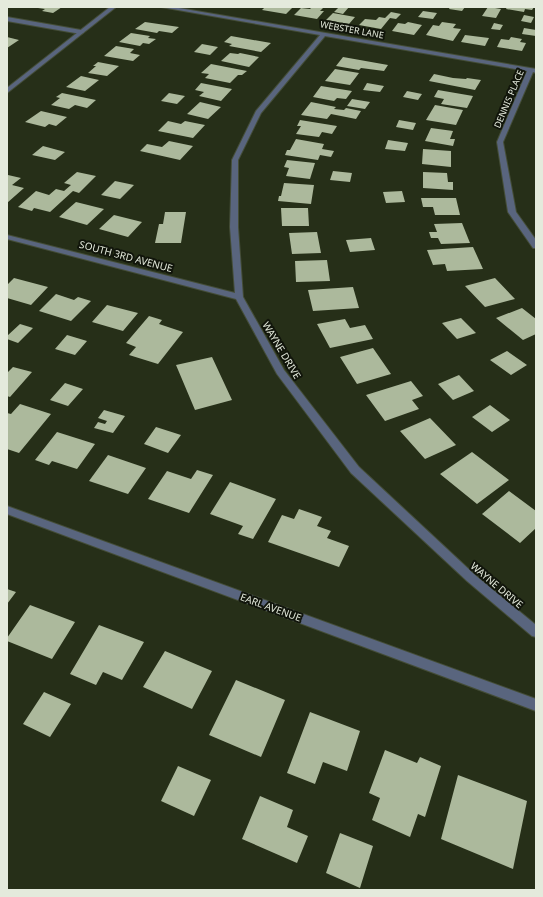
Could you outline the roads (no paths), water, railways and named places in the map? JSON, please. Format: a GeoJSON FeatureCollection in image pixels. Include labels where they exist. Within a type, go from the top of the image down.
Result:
{"type":"FeatureCollection","features":[{"type":"Feature","properties":{"kind":"street"},"geometry":{"type":"LineString","coordinates":[[7,91],[113,7]]}},
{"type":"Feature","properties":{"kind":"street","name":"WEBSTER LANE"},"geometry":{"type":"LineString","coordinates":[[164,7],[534,70]]}},
{"type":"Feature","properties":{"kind":"street"},"geometry":{"type":"LineString","coordinates":[[7,19],[81,32]]}},
{"type":"Feature","properties":{"kind":"street","name":"WAYNE DRIVE"},"geometry":{"type":"LineString","coordinates":[[324,34],[258,112],[235,160],[234,227],[239,297],[280,372],[356,470],[471,578],[536,632]]}},
{"type":"Feature","properties":{"kind":"street","name":"DENNIS PLACE"},"geometry":{"type":"LineString","coordinates":[[534,70],[500,142],[512,212],[536,246]]}},
{"type":"Feature","properties":{"kind":"street","name":"SOUTH 3RD AVENUE"},"geometry":{"type":"LineString","coordinates":[[7,237],[239,297]]}},
{"type":"Feature","properties":{"kind":"street","name":"EARL AVENUE"},"geometry":{"type":"LineString","coordinates":[[7,510],[536,705]]}}]}
